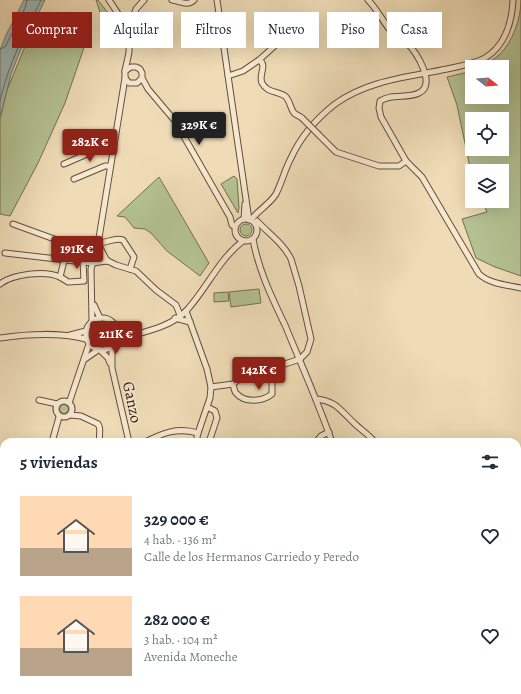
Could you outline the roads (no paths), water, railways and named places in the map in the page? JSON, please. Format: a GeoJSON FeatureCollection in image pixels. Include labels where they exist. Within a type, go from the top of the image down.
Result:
{"type":"FeatureCollection","features":[{"type":"Feature","properties":{"kind":"street"},"geometry":{"type":"LineString","coordinates":[[109,0],[117,12]]}},
{"type":"Feature","properties":{"kind":"street"},"geometry":{"type":"LineString","coordinates":[[135,12],[144,0]]}},
{"type":"Feature","properties":{"kind":"street"},"geometry":{"type":"LineString","coordinates":[[172,0],[187,4],[194,0]]}},
{"type":"Feature","properties":{"kind":"street"},"geometry":{"type":"LineString","coordinates":[[217,0],[247,206],[246,220]]}},
{"type":"Feature","properties":{"kind":"street"},"geometry":{"type":"LineString","coordinates":[[368,0],[392,32],[406,41],[415,52],[425,74],[424,87],[419,93],[380,101],[381,117],[406,161],[422,177],[479,274],[483,278],[491,281],[521,288]]}},
{"type":"Feature","properties":{"kind":"street"},"geometry":{"type":"LineString","coordinates":[[331,438],[300,359],[274,302],[255,254],[253,239],[257,231],[256,223],[265,207],[275,194],[291,158],[306,132],[327,111],[347,96],[362,89],[383,82],[469,64],[486,57],[500,44],[507,31],[512,15],[513,0]]}},
{"type":"Feature","properties":{"kind":"street"},"geometry":{"type":"LineString","coordinates":[[92,321],[92,263],[98,244],[129,48]]}},
{"type":"Feature","properties":{"kind":"street"},"geometry":{"type":"LineString","coordinates":[[228,76],[238,74],[259,60],[272,48]]}},
{"type":"Feature","properties":{"kind":"street"},"geometry":{"type":"LineString","coordinates":[[128,54],[132,62],[140,69],[142,78],[148,89],[175,121],[230,217],[232,225],[235,227],[235,234],[237,237],[234,248]]}},
{"type":"Feature","properties":{"kind":"street"},"geometry":{"type":"LineString","coordinates":[[259,60],[263,63],[261,81],[264,87],[287,98],[294,113],[302,118],[336,152],[379,166],[399,166],[406,161]]}},
{"type":"Feature","properties":{"kind":"street"},"geometry":{"type":"LineString","coordinates":[[126,72],[131,67],[136,67]]}},
{"type":"Feature","properties":{"kind":"street"},"geometry":{"type":"LineString","coordinates":[[125,78],[130,83],[148,89]]}},
{"type":"Feature","properties":{"kind":"street"},"geometry":{"type":"LineString","coordinates":[[123,91],[127,86],[135,84],[142,78]]}},
{"type":"Feature","properties":{"kind":"street"},"geometry":{"type":"LineString","coordinates":[[64,164],[108,146],[114,146]]}},
{"type":"Feature","properties":{"kind":"street"},"geometry":{"type":"LineString","coordinates":[[74,179],[105,166],[110,166]]}},
{"type":"Feature","properties":{"kind":"street"},"geometry":{"type":"LineString","coordinates":[[245,196],[246,220]]}},
{"type":"Feature","properties":{"kind":"street"},"geometry":{"type":"LineString","coordinates":[[247,206],[253,210],[260,211]]}},
{"type":"Feature","properties":{"kind":"street"},"geometry":{"type":"LineString","coordinates":[[235,227],[265,207]]}},
{"type":"Feature","properties":{"kind":"street"},"geometry":{"type":"LineString","coordinates":[[211,388],[233,384],[239,379],[300,359],[307,352],[311,339],[306,312],[291,260],[287,252],[277,239],[256,223],[230,217]]}},
{"type":"Feature","properties":{"kind":"street"},"geometry":{"type":"LineString","coordinates":[[13,224],[68,245],[95,253],[116,265],[136,271],[156,290],[176,305],[178,317]]}},
{"type":"Feature","properties":{"kind":"street"},"geometry":{"type":"LineString","coordinates":[[237,237],[244,241],[255,254]]}},
{"type":"Feature","properties":{"kind":"street"},"geometry":{"type":"LineString","coordinates":[[98,244],[117,239],[123,240],[134,257],[130,269]]}},
{"type":"Feature","properties":{"kind":"street"},"geometry":{"type":"LineString","coordinates":[[85,360],[99,350],[112,347],[118,340],[153,330],[178,317],[186,311],[234,248],[244,241],[253,239]]}},
{"type":"Feature","properties":{"kind":"street"},"geometry":{"type":"LineString","coordinates":[[98,244],[107,261]]}},
{"type":"Feature","properties":{"kind":"street"},"geometry":{"type":"LineString","coordinates":[[60,277],[68,245]]}},
{"type":"Feature","properties":{"kind":"street"},"geometry":{"type":"LineString","coordinates":[[95,253],[103,252]]}},
{"type":"Feature","properties":{"kind":"street"},"geometry":{"type":"LineString","coordinates":[[5,253],[92,263],[107,261]]}},
{"type":"Feature","properties":{"kind":"street"},"geometry":{"type":"LineString","coordinates":[[0,284],[5,280],[19,276],[50,274],[60,277],[68,282],[84,280],[83,262]]}},
{"type":"Feature","properties":{"kind":"street"},"geometry":{"type":"LineString","coordinates":[[92,302],[100,318]]}},
{"type":"Feature","properties":{"kind":"street"},"geometry":{"type":"LineString","coordinates":[[186,311],[207,369],[211,388],[197,438]]}},
{"type":"Feature","properties":{"kind":"street"},"geometry":{"type":"LineString","coordinates":[[178,317],[190,322]]}},
{"type":"Feature","properties":{"kind":"street"},"geometry":{"type":"LineString","coordinates":[[99,438],[101,431],[98,424],[81,416],[72,409],[69,403],[74,385],[85,360],[88,342],[86,331],[88,326],[92,321],[100,318],[111,321],[118,332],[118,340]]}},
{"type":"Feature","properties":{"kind":"street"},"geometry":{"type":"LineString","coordinates":[[116,327],[123,331],[136,334]]}},
{"type":"Feature","properties":{"kind":"street"},"geometry":{"type":"LineString","coordinates":[[0,338],[37,334],[69,335],[86,331]]}},
{"type":"Feature","properties":{"kind":"street"},"geometry":{"type":"LineString","coordinates":[[69,335],[88,342],[99,350]]}},
{"type":"Feature","properties":{"kind":"street","name":"Ganzo"},"geometry":{"type":"LineString","coordinates":[[112,347],[112,368]]}},
{"type":"Feature","properties":{"kind":"street","name":"Ganzo"},"geometry":{"type":"LineString","coordinates":[[99,350],[108,358],[112,368],[128,438]]}},
{"type":"Feature","properties":{"kind":"street"},"geometry":{"type":"LineString","coordinates":[[233,384],[236,393],[243,397],[254,400],[265,398],[272,394],[273,387],[265,370]]}},
{"type":"Feature","properties":{"kind":"street"},"geometry":{"type":"LineString","coordinates":[[54,438],[59,416],[55,410],[41,401],[57,404],[63,401],[74,385]]}},
{"type":"Feature","properties":{"kind":"street"},"geometry":{"type":"LineString","coordinates":[[316,400],[325,400],[333,403],[342,410],[354,424],[371,438]]}},
{"type":"Feature","properties":{"kind":"street"},"geometry":{"type":"LineString","coordinates":[[63,401],[69,403]]}},
{"type":"Feature","properties":{"kind":"street"},"geometry":{"type":"LineString","coordinates":[[55,410],[57,404]]}},
{"type":"Feature","properties":{"kind":"street"},"geometry":{"type":"LineString","coordinates":[[207,407],[215,411],[217,418],[210,438]]}},
{"type":"Feature","properties":{"kind":"street"},"geometry":{"type":"LineString","coordinates":[[55,434],[72,409]]}},
{"type":"Feature","properties":{"kind":"street"},"geometry":{"type":"LineString","coordinates":[[59,416],[81,416]]}},
{"type":"Feature","properties":{"kind":"street","name":"Ganzo"},"geometry":{"type":"LineString","coordinates":[[155,438],[169,432],[183,430],[198,433]]}},
{"type":"Feature","properties":{"kind":"street"},"geometry":{"type":"LineString","coordinates":[[319,438],[329,432]]}},
{"type":"Feature","properties":{"kind":"water"},"geometry":{"type":"Polygon","coordinates":[[[24,0],[45,0],[39,12],[18,12],[24,0]]]}},
{"type":"Feature","properties":{"kind":"water"},"geometry":{"type":"Polygon","coordinates":[[[12,23],[12,48],[21,48],[11,74],[0,118],[0,50],[12,23]]]}}]}
